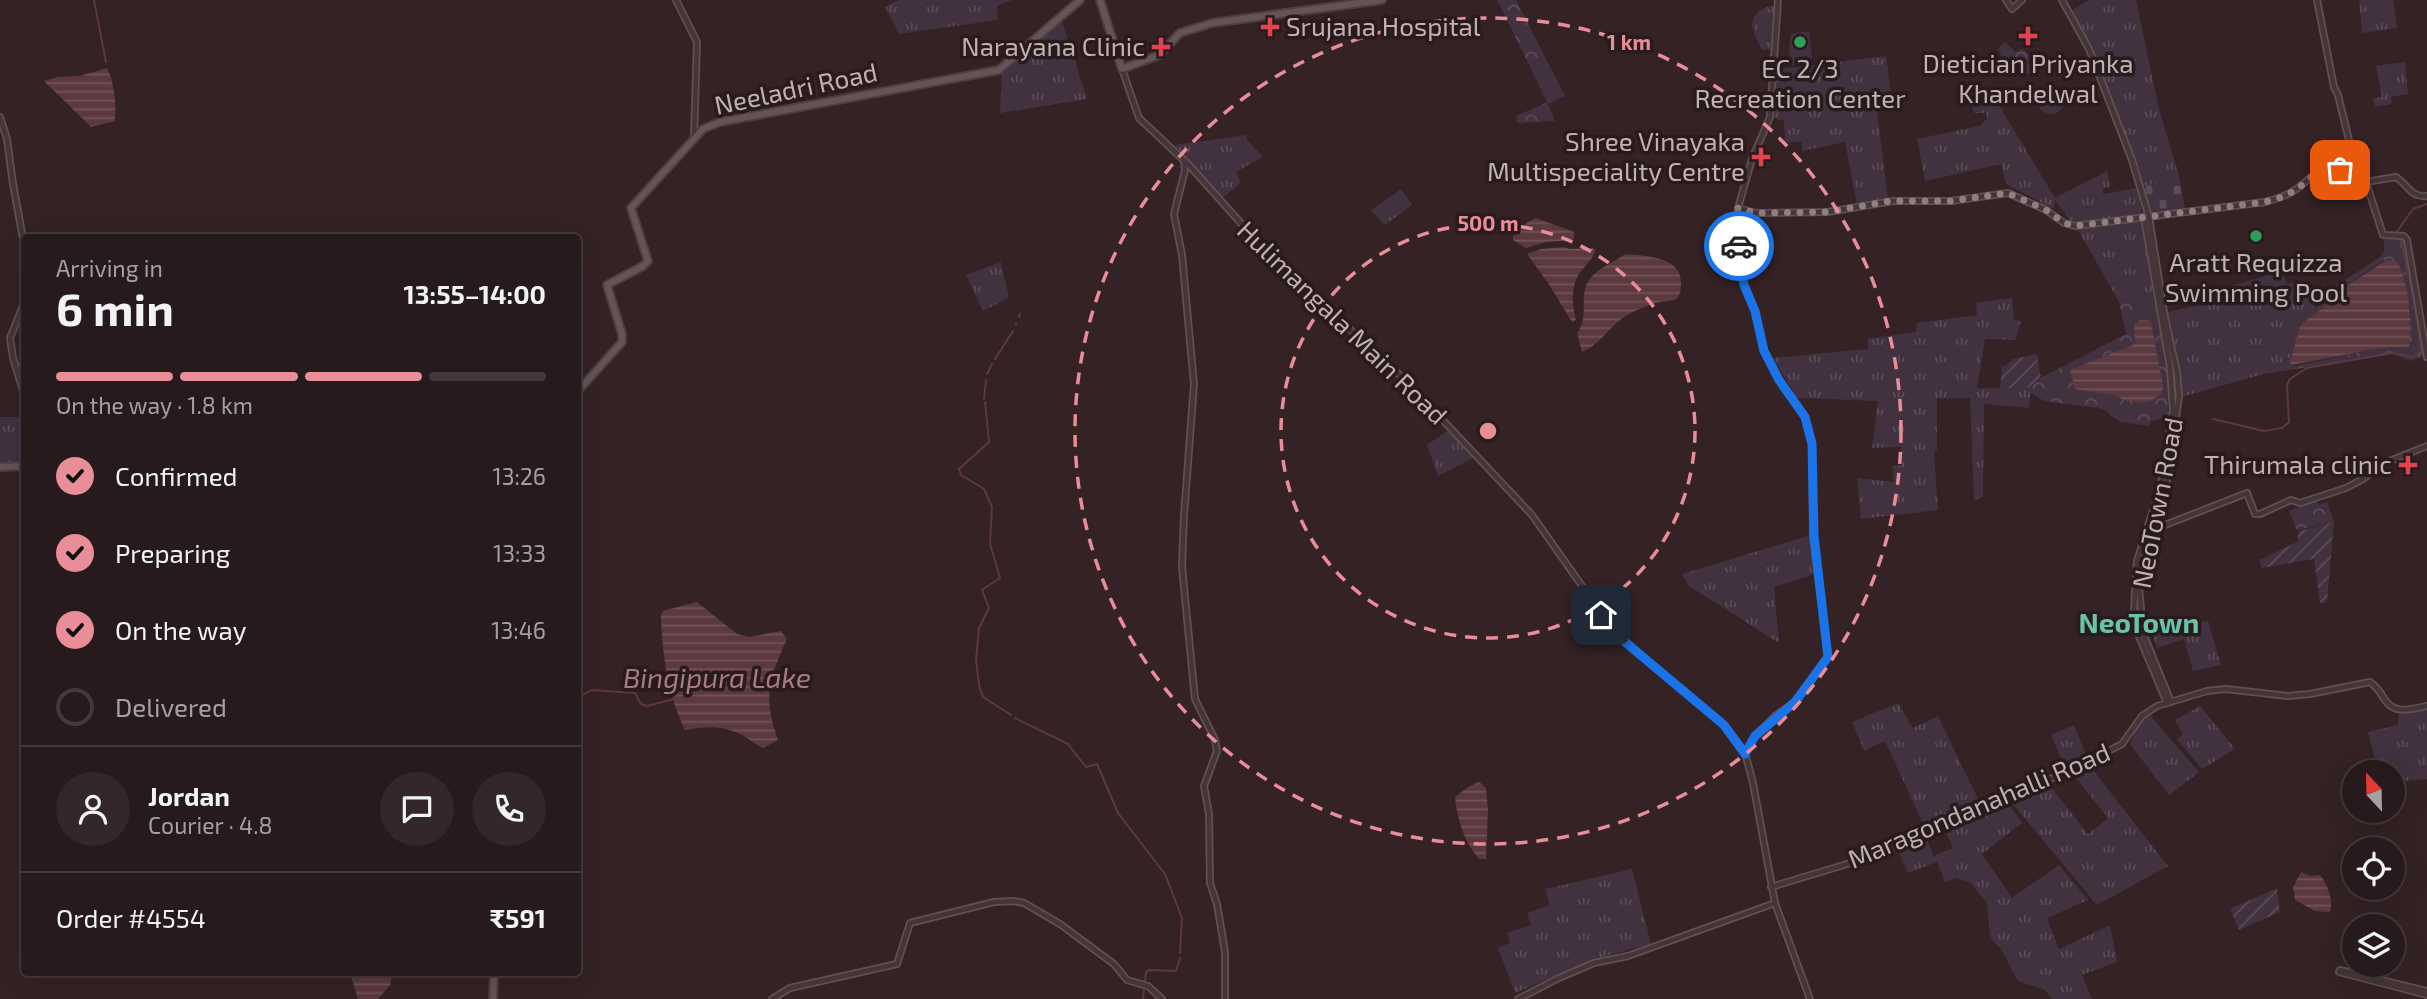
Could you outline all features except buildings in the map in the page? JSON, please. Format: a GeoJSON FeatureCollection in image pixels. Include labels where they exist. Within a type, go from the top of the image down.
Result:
{"type":"FeatureCollection","features":[{"type":"Feature","properties":{"kind":"main road","name":"Neeladri Road"},"geometry":{"type":"LineString","coordinates":[[581,388],[622,342],[607,285],[648,261],[631,208],[711,124],[999,70],[1080,0]]}},
{"type":"Feature","properties":{"kind":"main road"},"geometry":{"type":"LineString","coordinates":[[1100,0],[1122,69],[1159,55],[1180,33],[1212,23],[1382,0]]}},
{"type":"Feature","properties":{"kind":"main road"},"geometry":{"type":"LineString","coordinates":[[0,467],[21,466]]}},
{"type":"Feature","properties":{"kind":"main road"},"geometry":{"type":"LineString","coordinates":[[493,999],[494,976]]}},
{"type":"Feature","properties":{"kind":"street"},"geometry":{"type":"LineString","coordinates":[[676,0],[697,42],[694,139]]}},
{"type":"Feature","properties":{"kind":"street"},"geometry":{"type":"LineString","coordinates":[[2006,0],[2011,9],[2022,0]]}},
{"type":"Feature","properties":{"kind":"street","name":"NeoTown Road"},"geometry":{"type":"LineString","coordinates":[[2062,0],[2089,49],[2132,160],[2146,216],[2173,367],[2170,437],[2153,520],[2137,561],[2134,610],[2138,634],[2167,701]]}},
{"type":"Feature","properties":{"kind":"street"},"geometry":{"type":"LineString","coordinates":[[2317,0],[2334,87],[2355,165],[2362,172],[2383,234],[2404,236],[2407,240],[2427,357]]}},
{"type":"Feature","properties":{"kind":"street"},"geometry":{"type":"LineString","coordinates":[[1779,2],[1770,117],[1752,159],[1738,208],[1737,225],[1744,285],[1755,311],[1764,351],[1779,380],[1805,417],[1812,444],[1814,536],[1828,657],[1795,702],[1755,736],[1745,754],[1753,783],[1775,903],[1810,999]]}},
{"type":"Feature","properties":{"kind":"street","name":"Hulimangala Main Road"},"geometry":{"type":"LineString","coordinates":[[1122,69],[1139,118],[1184,160],[1268,254],[1398,373],[1532,515],[1595,602],[1601,615],[1625,642],[1724,725],[1745,754]]}},
{"type":"Feature","properties":{"kind":"street"},"geometry":{"type":"LineString","coordinates":[[0,117],[7,139],[22,234]]}},
{"type":"Feature","properties":{"kind":"street"},"geometry":{"type":"LineString","coordinates":[[1184,160],[1185,170],[1174,214],[1182,255],[1194,384],[1182,567],[1195,699],[1215,740],[1217,751],[1204,786],[1209,814],[1210,883],[1217,904],[1225,952],[1224,999]]}},
{"type":"Feature","properties":{"kind":"street"},"geometry":{"type":"LineString","coordinates":[[1738,208],[1756,213],[1828,212],[1890,201],[1951,201],[2008,193],[2046,210],[2064,223],[2075,226],[2265,202],[2294,192],[2316,173],[2355,165]]}},
{"type":"Feature","properties":{"kind":"street"},"geometry":{"type":"LineString","coordinates":[[2366,182],[2396,177],[2411,193],[2427,196]]}},
{"type":"Feature","properties":{"kind":"street"},"geometry":{"type":"LineString","coordinates":[[21,310],[10,338],[21,384]]}},
{"type":"Feature","properties":{"kind":"street"},"geometry":{"type":"LineString","coordinates":[[2153,520],[2165,525],[2246,494],[2255,514],[2275,509],[2291,500],[2300,503],[2346,488],[2382,464],[2427,446]]}},
{"type":"Feature","properties":{"kind":"street","name":"Maragondanahalli Road"},"geometry":{"type":"LineString","coordinates":[[1771,887],[1877,855],[1975,807],[2063,774],[2122,744],[2141,716],[2167,701],[2226,689],[2288,696],[2370,682],[2377,687],[2389,706],[2399,710],[2427,706]]}},
{"type":"Feature","properties":{"kind":"street"},"geometry":{"type":"LineString","coordinates":[[772,999],[790,988],[897,964],[910,923],[994,902],[1014,901],[1030,906],[1060,924],[1114,964],[1127,981],[1146,985],[1162,999]]}},
{"type":"Feature","properties":{"kind":"street"},"geometry":{"type":"LineString","coordinates":[[1518,999],[1594,963],[1628,956],[1775,903]]}},
{"type":"Feature","properties":{"kind":"street"},"geometry":{"type":"LineString","coordinates":[[2339,971],[2427,993]]}},
{"type":"Feature","properties":{"kind":"green space"},"geometry":{"type":"Polygon","coordinates":[[[899,0],[1012,0],[997,6],[998,20],[899,34],[885,7],[899,0]]]}},
{"type":"Feature","properties":{"kind":"green space"},"geometry":{"type":"Polygon","coordinates":[[[1497,0],[1516,0],[1545,57],[1529,65],[1497,0]]]}},
{"type":"Feature","properties":{"kind":"green space"},"geometry":{"type":"Polygon","coordinates":[[[2089,0],[2136,0],[2159,109],[2179,176],[2144,187],[2092,49],[2072,10],[2089,0]]]}},
{"type":"Feature","properties":{"kind":"green space"},"geometry":{"type":"Polygon","coordinates":[[[2359,0],[2393,0],[2397,28],[2362,33],[2359,0]]]}},
{"type":"Feature","properties":{"kind":"green space"},"geometry":{"type":"Polygon","coordinates":[[[1770,6],[1778,7],[1775,49],[1762,50],[1753,31],[1753,19],[1756,14],[1770,6]]]}},
{"type":"Feature","properties":{"kind":"green space"},"geometry":{"type":"Polygon","coordinates":[[[1062,21],[1087,99],[1000,113],[1002,72],[1062,21]]]}},
{"type":"Feature","properties":{"kind":"green space","name":"EC 2/3 Recreation Center"},"geometry":{"type":"Polygon","coordinates":[[[1809,31],[1812,58],[1807,63],[1791,65],[1791,34],[1809,31]]]}},
{"type":"Feature","properties":{"kind":"green space"},"geometry":{"type":"Polygon","coordinates":[[[2005,42],[2016,52],[2023,49],[2029,55],[2028,64],[2036,68],[2027,75],[2022,70],[2016,71],[2003,59],[1998,49],[2005,42]]]}},
{"type":"Feature","properties":{"kind":"green space"},"geometry":{"type":"Polygon","coordinates":[[[1886,56],[1892,101],[1876,103],[1888,198],[1857,204],[1845,142],[1802,151],[1802,141],[1785,143],[1784,121],[1773,118],[1773,70],[1886,56]]]}},
{"type":"Feature","properties":{"kind":"green space"},"geometry":{"type":"Polygon","coordinates":[[[1545,57],[1565,96],[1548,104],[1529,65],[1545,57]]]}},
{"type":"Feature","properties":{"kind":"green space"},"geometry":{"type":"Polygon","coordinates":[[[2405,62],[2408,94],[2391,97],[2392,104],[2375,107],[2373,99],[2382,97],[2376,66],[2405,62]]]}},
{"type":"Feature","properties":{"kind":"green space"},"geometry":{"type":"Polygon","coordinates":[[[2051,86],[2061,90],[2065,100],[2061,110],[2051,114],[2041,110],[2037,100],[2041,90],[2051,86]]]}},
{"type":"Feature","properties":{"kind":"green space"},"geometry":{"type":"Polygon","coordinates":[[[1988,87],[2055,198],[2107,171],[2110,187],[2103,188],[2103,194],[2138,188],[2142,214],[2072,223],[2055,200],[2054,209],[2006,184],[2001,164],[1925,181],[1917,139],[1979,126],[1987,119],[1986,113],[1974,113],[1965,91],[1988,87]]]}},
{"type":"Feature","properties":{"kind":"green space"},"geometry":{"type":"Polygon","coordinates":[[[1547,102],[1555,121],[1517,123],[1516,116],[1547,102]]]}},
{"type":"Feature","properties":{"kind":"green space"},"geometry":{"type":"Polygon","coordinates":[[[1246,135],[1263,157],[1236,172],[1241,183],[1222,198],[1175,145],[1246,135]]]}},
{"type":"Feature","properties":{"kind":"green space"},"geometry":{"type":"Polygon","coordinates":[[[2179,176],[2185,209],[2150,212],[2144,187],[2179,176]]]}},
{"type":"Feature","properties":{"kind":"green space"},"geometry":{"type":"Polygon","coordinates":[[[1401,189],[1412,205],[1385,225],[1371,210],[1401,189]]]}},
{"type":"Feature","properties":{"kind":"green space"},"geometry":{"type":"Polygon","coordinates":[[[2141,221],[2153,293],[2119,302],[2077,228],[2141,221]]]}},
{"type":"Feature","properties":{"kind":"green space"},"geometry":{"type":"Polygon","coordinates":[[[2389,237],[2402,238],[2407,251],[2425,356],[2410,361],[2394,354],[2283,371],[2296,321],[2316,309],[2321,298],[2332,288],[2379,258],[2384,251],[2384,240],[2389,237]],[[2384,260],[2327,299],[2323,308],[2301,324],[2291,364],[2295,366],[2381,348],[2409,347],[2411,308],[2399,266],[2384,260]]]}},
{"type":"Feature","properties":{"kind":"green space"},"geometry":{"type":"Polygon","coordinates":[[[1001,262],[1009,298],[983,311],[966,275],[1001,262]]]}},
{"type":"Feature","properties":{"kind":"green space"},"geometry":{"type":"Polygon","coordinates":[[[2281,271],[2287,284],[2304,279],[2316,309],[2296,321],[2283,371],[2181,397],[2180,369],[2167,312],[2205,304],[2204,295],[2281,271]]]}},
{"type":"Feature","properties":{"kind":"green space"},"geometry":{"type":"Polygon","coordinates":[[[2153,293],[2170,382],[2168,418],[2150,421],[2150,426],[2120,422],[2098,408],[2044,401],[2030,392],[2031,387],[2042,377],[2126,334],[2119,302],[2153,293]]]}},
{"type":"Feature","properties":{"kind":"green space"},"geometry":{"type":"Polygon","coordinates":[[[2012,298],[2014,320],[2021,321],[2015,340],[1985,339],[1977,388],[2031,387],[2029,408],[1984,404],[1983,496],[1974,501],[1970,398],[1937,399],[1937,451],[1934,452],[1938,510],[1861,519],[1857,478],[1894,482],[1892,467],[1901,465],[1901,447],[1872,448],[1878,401],[1797,398],[1773,358],[1868,349],[1868,339],[1916,332],[1917,323],[1977,315],[1976,303],[2012,298]]]}},
{"type":"Feature","properties":{"kind":"green space"},"geometry":{"type":"Polygon","coordinates":[[[2037,354],[2041,378],[2031,387],[2000,389],[2002,366],[2006,366],[2013,359],[2037,354]]]}},
{"type":"Feature","properties":{"kind":"green space"},"geometry":{"type":"Polygon","coordinates":[[[0,417],[21,417],[21,462],[0,463],[0,417]]]}},
{"type":"Feature","properties":{"kind":"green space"},"geometry":{"type":"Polygon","coordinates":[[[1450,429],[1475,457],[1438,476],[1427,445],[1450,429]]]}},
{"type":"Feature","properties":{"kind":"green space"},"geometry":{"type":"Polygon","coordinates":[[[2316,500],[2319,505],[2327,502],[2334,522],[2297,530],[2289,511],[2316,500]]]}},
{"type":"Feature","properties":{"kind":"green space"},"geometry":{"type":"Polygon","coordinates":[[[2334,522],[2327,602],[2320,603],[2314,559],[2262,568],[2259,560],[2297,542],[2299,531],[2334,522]]]}},
{"type":"Feature","properties":{"kind":"green space"},"geometry":{"type":"Polygon","coordinates":[[[1811,535],[1815,574],[1774,587],[1779,643],[1689,586],[1682,574],[1811,535]]]}},
{"type":"Feature","properties":{"kind":"green space"},"geometry":{"type":"Polygon","coordinates":[[[2208,621],[2221,665],[2193,671],[2184,639],[2157,648],[2151,630],[2208,621]]]}},
{"type":"Feature","properties":{"kind":"green space"},"geometry":{"type":"Polygon","coordinates":[[[1898,703],[1913,728],[1938,716],[1980,803],[1925,828],[1885,741],[1864,751],[1852,722],[1898,703]]]}},
{"type":"Feature","properties":{"kind":"green space"},"geometry":{"type":"Polygon","coordinates":[[[2200,706],[2235,749],[2202,769],[2177,739],[2183,734],[2175,720],[2200,706]]]}},
{"type":"Feature","properties":{"kind":"green space"},"geometry":{"type":"Polygon","coordinates":[[[2427,708],[2427,779],[2405,781],[2405,760],[2375,760],[2368,732],[2398,725],[2399,712],[2427,708]]]}},
{"type":"Feature","properties":{"kind":"green space"},"geometry":{"type":"Polygon","coordinates":[[[2149,714],[2199,772],[2169,795],[2130,744],[2137,728],[2149,714]]]}},
{"type":"Feature","properties":{"kind":"green space"},"geometry":{"type":"Polygon","coordinates":[[[2074,725],[2088,759],[2066,770],[2051,735],[2074,725]]]}},
{"type":"Feature","properties":{"kind":"green space"},"geometry":{"type":"Polygon","coordinates":[[[2089,765],[2168,866],[2097,905],[2007,797],[2048,783],[2088,834],[2108,818],[2072,773],[2089,765]]]}},
{"type":"Feature","properties":{"kind":"green space"},"geometry":{"type":"Polygon","coordinates":[[[2005,798],[2022,823],[1982,854],[2012,898],[2059,865],[2088,900],[2047,918],[2059,949],[2110,925],[2117,962],[2082,975],[2092,999],[2052,999],[2045,990],[2018,981],[2001,949],[1990,938],[1987,903],[1971,883],[1957,878],[1945,882],[1937,862],[1908,873],[1897,848],[1925,835],[1934,856],[1953,848],[1943,826],[2005,798]]]}},
{"type":"Feature","properties":{"kind":"green space"},"geometry":{"type":"Polygon","coordinates":[[[1632,869],[1651,944],[1595,959],[1515,993],[1498,948],[1510,943],[1507,933],[1531,925],[1527,913],[1550,905],[1545,889],[1632,869]]]}},
{"type":"Feature","properties":{"kind":"green space"},"geometry":{"type":"Polygon","coordinates":[[[2277,888],[2280,912],[2239,930],[2230,909],[2277,888]]]}},
{"type":"Feature","properties":{"kind":"water"},"geometry":{"type":"Polygon","coordinates":[[[107,68],[112,80],[115,121],[91,127],[44,81],[80,76],[107,68]]]}},
{"type":"Feature","properties":{"kind":"water"},"geometry":{"type":"Polygon","coordinates":[[[1536,218],[1574,232],[1574,238],[1526,248],[1513,240],[1513,236],[1536,218]]]}},
{"type":"Feature","properties":{"kind":"water"},"geometry":{"type":"Polygon","coordinates":[[[1593,248],[1595,251],[1576,279],[1573,303],[1576,320],[1572,322],[1527,254],[1541,249],[1593,248]]]}},
{"type":"Feature","properties":{"kind":"water"},"geometry":{"type":"Polygon","coordinates":[[[1625,254],[1652,257],[1669,263],[1680,275],[1679,295],[1674,300],[1655,303],[1629,314],[1582,352],[1577,333],[1583,320],[1586,286],[1597,272],[1625,254]]]}},
{"type":"Feature","properties":{"kind":"water"},"geometry":{"type":"Polygon","coordinates":[[[2386,260],[2397,261],[2407,291],[2410,315],[2409,347],[2381,348],[2292,365],[2290,362],[2301,324],[2323,308],[2327,299],[2386,260]]]}},
{"type":"Feature","properties":{"kind":"water"},"geometry":{"type":"Polygon","coordinates":[[[2149,320],[2163,386],[2162,393],[2144,403],[2075,389],[2070,370],[2133,345],[2134,324],[2149,320]]]}},
{"type":"Feature","properties":{"kind":"water","name":"Bingipura Lake"},"geometry":{"type":"Polygon","coordinates":[[[697,602],[737,634],[749,637],[781,631],[787,639],[775,666],[769,700],[778,740],[763,748],[736,732],[722,728],[685,730],[679,717],[667,674],[661,615],[663,611],[697,602]]]}},
{"type":"Feature","properties":{"kind":"water"},"geometry":{"type":"Polygon","coordinates":[[[1479,782],[1486,788],[1488,810],[1486,859],[1479,859],[1465,838],[1455,797],[1479,782]]]}},
{"type":"Feature","properties":{"kind":"water"},"geometry":{"type":"Polygon","coordinates":[[[2301,872],[2310,876],[2320,875],[2323,878],[2330,898],[2330,912],[2315,911],[2295,900],[2293,887],[2301,872]]]}},
{"type":"Feature","properties":{"kind":"water"},"geometry":{"type":"Polygon","coordinates":[[[351,976],[392,976],[390,985],[378,999],[358,999],[351,976]]]}},
{"type":"Feature","properties":{"kind":"waterway"},"geometry":{"type":"LineString","coordinates":[[94,0],[106,62]]}},
{"type":"Feature","properties":{"kind":"waterway"},"geometry":{"type":"LineString","coordinates":[[2396,233],[2413,209],[2427,204]]}},
{"type":"Feature","properties":{"kind":"waterway"},"geometry":{"type":"LineString","coordinates":[[2213,419],[2264,431],[2282,428],[2289,422],[2287,385],[2290,379],[2307,368],[2392,353],[2413,357],[2421,351],[2415,306],[2401,241],[2396,238]]}},
{"type":"Feature","properties":{"kind":"waterway"},"geometry":{"type":"LineString","coordinates":[[995,359],[1013,331]]}},
{"type":"Feature","properties":{"kind":"waterway"},"geometry":{"type":"LineString","coordinates":[[987,374],[992,364]]}},
{"type":"Feature","properties":{"kind":"waterway"},"geometry":{"type":"LineString","coordinates":[[984,399],[986,380]]}},
{"type":"Feature","properties":{"kind":"waterway"},"geometry":{"type":"LineString","coordinates":[[985,402],[989,442],[959,469],[961,475],[984,489],[992,507],[990,544],[1000,578],[982,590],[989,608],[979,628],[976,660],[979,685],[983,697],[1011,715]]}},
{"type":"Feature","properties":{"kind":"waterway"},"geometry":{"type":"LineString","coordinates":[[581,696],[591,690],[635,693],[641,704],[647,706],[674,699]]}},
{"type":"Feature","properties":{"kind":"waterway"},"geometry":{"type":"LineString","coordinates":[[1015,718],[1068,744],[1086,767],[1097,764],[1118,813],[1165,874],[1182,918],[1180,953]]}},
{"type":"Feature","properties":{"kind":"waterway"},"geometry":{"type":"LineString","coordinates":[[1143,999],[1146,972],[1176,971],[1180,958]]}},
{"type":"Feature","properties":{"kind":"way so far"},"geometry":{"type":"LineString","coordinates":[[1739,246],[1738,208],[1756,213],[1828,212],[1890,201],[1951,201],[2013,193],[2064,223],[2075,226],[2265,202],[2294,192],[2320,171],[2340,170]]}},
{"type":"Feature","properties":{"kind":"place","name":"Srujana Hospital"},"geometry":{"type":"Point","coordinates":[1270,27]}},
{"type":"Feature","properties":{"kind":"place","name":"Dietician Priyanka Khandelwal"},"geometry":{"type":"Point","coordinates":[2028,36]}},
{"type":"Feature","properties":{"kind":"place","name":"EC 2/3 Recreation Center"},"geometry":{"type":"Point","coordinates":[1800,42]}},
{"type":"Feature","properties":{"kind":"place","name":"Narayana Clinic"},"geometry":{"type":"Point","coordinates":[1161,47]}},
{"type":"Feature","properties":{"kind":"place","name":"Shree Vinayaka Multispeciality Centre"},"geometry":{"type":"Point","coordinates":[1761,157]}},
{"type":"Feature","properties":{"kind":"place","name":"Aratt Requizza Swimming Pool"},"geometry":{"type":"Point","coordinates":[2256,236]}},
{"type":"Feature","properties":{"kind":"place","name":"Thirumala clinic"},"geometry":{"type":"Point","coordinates":[2408,465]}},
{"type":"Feature","properties":{"kind":"district","name":"NeoTown"},"geometry":{"type":"Point","coordinates":[2139,623]}},
{"type":"Feature","properties":{"kind":"route"},"geometry":{"type":"LineString","coordinates":[[1601,615],[1625,642],[1724,725],[1745,754],[1755,736],[1775,716],[1795,702],[1828,657],[1814,536],[1812,444],[1805,417],[1779,380],[1764,351],[1755,311],[1744,285],[1739,246]]}}]}
